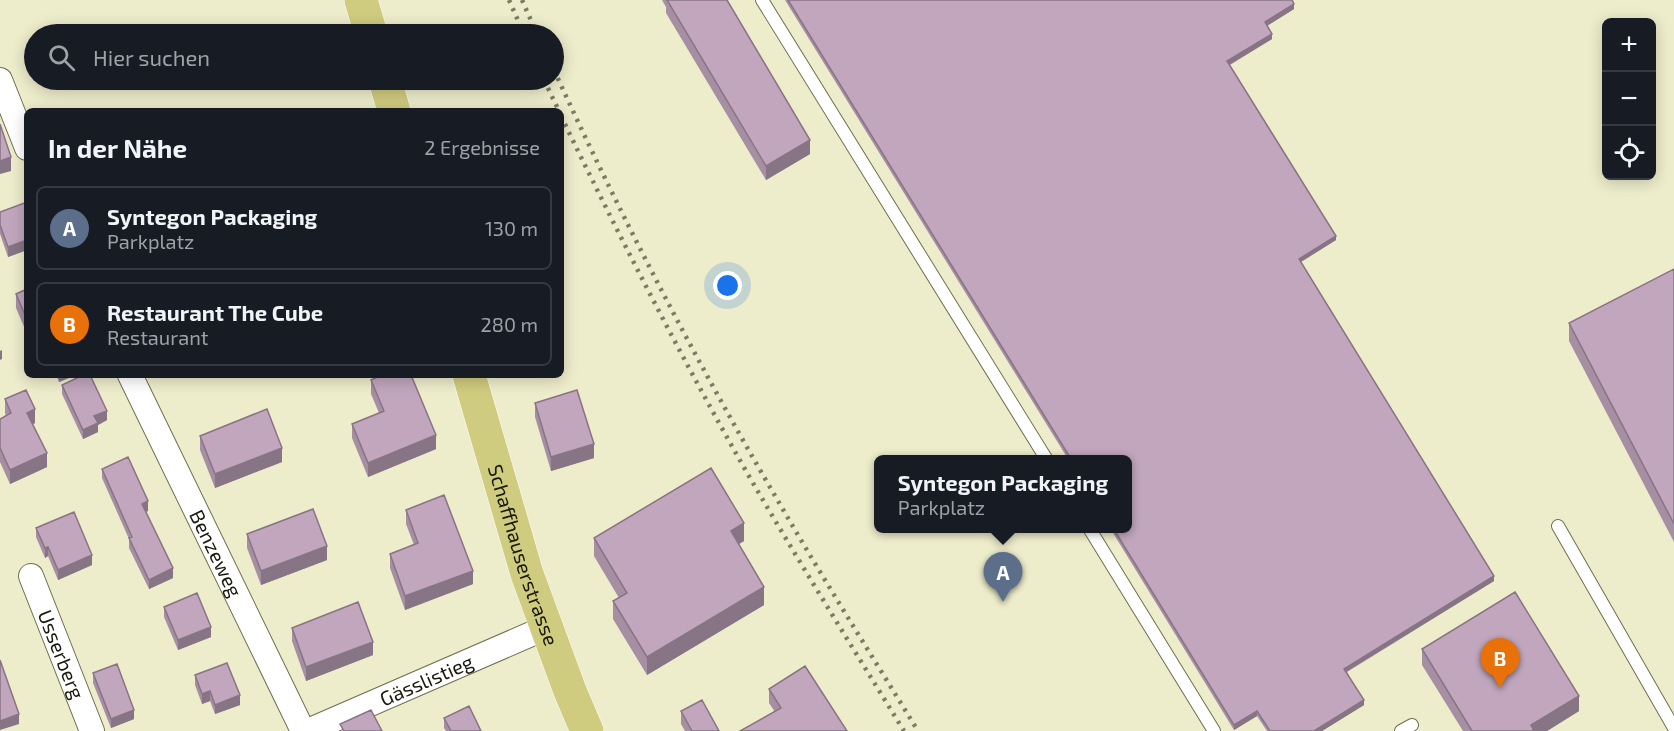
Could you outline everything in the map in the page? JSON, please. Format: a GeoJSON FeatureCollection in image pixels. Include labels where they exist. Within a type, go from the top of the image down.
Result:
{"type":"FeatureCollection","features":[{"type":"Feature","properties":{"kind":"main road"},"geometry":{"type":"LineString","coordinates":[[361,0],[369,24]]}},
{"type":"Feature","properties":{"kind":"main road"},"geometry":{"type":"LineString","coordinates":[[388,90],[393,108]]}},
{"type":"Feature","properties":{"kind":"main road","name":"Schaffhauserstrasse"},"geometry":{"type":"LineString","coordinates":[[471,378],[526,574],[545,628],[587,731]]}},
{"type":"Feature","properties":{"kind":"street"},"geometry":{"type":"LineString","coordinates":[[0,80],[24,140]]}},
{"type":"Feature","properties":{"kind":"street","name":"Benzeweg"},"geometry":{"type":"LineString","coordinates":[[131,378],[303,731]]}},
{"type":"Feature","properties":{"kind":"street","name":"Usserberg"},"geometry":{"type":"LineString","coordinates":[[30,576],[92,731]]}},
{"type":"Feature","properties":{"kind":"street","name":"Gässlistieg"},"geometry":{"type":"LineString","coordinates":[[308,731],[545,628]]}},
{"type":"Feature","properties":{"kind":"lane"},"geometry":{"type":"LineString","coordinates":[[762,0],[1045,455]]}},
{"type":"Feature","properties":{"kind":"lane"},"geometry":{"type":"LineString","coordinates":[[1558,526],[1674,728]]}},
{"type":"Feature","properties":{"kind":"lane"},"geometry":{"type":"LineString","coordinates":[[1092,533],[1214,731]]}},
{"type":"Feature","properties":{"kind":"building"},"geometry":{"type":"Polygon","coordinates":[[[667,0],[727,0],[810,140],[766,166],[667,0]]]}},
{"type":"Feature","properties":{"kind":"building"},"geometry":{"type":"Polygon","coordinates":[[[788,0],[1292,0],[1294,4],[1265,22],[1272,34],[1227,61],[1336,236],[1299,259],[1494,576],[1344,669],[1364,700],[1314,731],[1270,731],[1257,711],[1234,725],[1116,533],[1132,533],[1132,455],[1069,455],[788,0]]]}},
{"type":"Feature","properties":{"kind":"building"},"geometry":{"type":"Polygon","coordinates":[[[0,124],[11,157],[0,161],[0,124]]]}},
{"type":"Feature","properties":{"kind":"building"},"geometry":{"type":"Polygon","coordinates":[[[24,203],[24,241],[8,247],[0,225],[0,212],[24,203]]]}},
{"type":"Feature","properties":{"kind":"building"},"geometry":{"type":"Polygon","coordinates":[[[1674,269],[1674,524],[1569,323],[1674,269]]]}},
{"type":"Feature","properties":{"kind":"building"},"geometry":{"type":"Polygon","coordinates":[[[24,290],[24,313],[16,294],[24,290]]]}},
{"type":"Feature","properties":{"kind":"building"},"geometry":{"type":"Polygon","coordinates":[[[77,378],[91,378],[107,411],[94,416],[98,423],[83,430],[62,385],[77,378]]]}},
{"type":"Feature","properties":{"kind":"building"},"geometry":{"type":"Polygon","coordinates":[[[412,378],[436,435],[368,463],[352,424],[384,411],[371,380],[412,378]]]}},
{"type":"Feature","properties":{"kind":"building"},"geometry":{"type":"Polygon","coordinates":[[[26,390],[35,409],[27,413],[47,453],[10,470],[0,448],[0,419],[11,413],[5,399],[26,390]]]}},
{"type":"Feature","properties":{"kind":"building"},"geometry":{"type":"Polygon","coordinates":[[[577,390],[594,444],[551,457],[535,403],[577,390]]]}},
{"type":"Feature","properties":{"kind":"building"},"geometry":{"type":"Polygon","coordinates":[[[267,409],[282,448],[215,474],[200,436],[267,409]]]}},
{"type":"Feature","properties":{"kind":"building"},"geometry":{"type":"Polygon","coordinates":[[[128,457],[148,501],[142,504],[173,568],[149,580],[129,538],[132,537],[102,469],[128,457]]]}},
{"type":"Feature","properties":{"kind":"building"},"geometry":{"type":"Polygon","coordinates":[[[711,468],[744,523],[731,531],[764,587],[647,657],[613,601],[627,593],[594,538],[711,468]]]}},
{"type":"Feature","properties":{"kind":"building"},"geometry":{"type":"Polygon","coordinates":[[[444,495],[473,571],[405,596],[390,554],[418,543],[406,510],[444,495]]]}},
{"type":"Feature","properties":{"kind":"building"},"geometry":{"type":"Polygon","coordinates":[[[313,509],[327,546],[261,571],[247,534],[313,509]]]}},
{"type":"Feature","properties":{"kind":"building"},"geometry":{"type":"Polygon","coordinates":[[[74,512],[92,555],[58,570],[48,547],[45,548],[36,528],[74,512]]]}},
{"type":"Feature","properties":{"kind":"building"},"geometry":{"type":"Polygon","coordinates":[[[1515,592],[1579,696],[1531,725],[1534,731],[1472,731],[1422,649],[1515,592]]]}},
{"type":"Feature","properties":{"kind":"building"},"geometry":{"type":"Polygon","coordinates":[[[197,593],[211,627],[178,640],[164,607],[197,593]]]}},
{"type":"Feature","properties":{"kind":"building"},"geometry":{"type":"Polygon","coordinates":[[[358,602],[373,642],[306,667],[292,628],[358,602]]]}},
{"type":"Feature","properties":{"kind":"building"},"geometry":{"type":"Polygon","coordinates":[[[0,660],[19,714],[0,721],[0,660]]]}},
{"type":"Feature","properties":{"kind":"building"},"geometry":{"type":"Polygon","coordinates":[[[227,663],[240,695],[215,705],[210,691],[202,694],[195,675],[227,663]]]}},
{"type":"Feature","properties":{"kind":"building"},"geometry":{"type":"Polygon","coordinates":[[[117,664],[134,710],[111,719],[93,673],[117,664]]]}},
{"type":"Feature","properties":{"kind":"building"},"geometry":{"type":"Polygon","coordinates":[[[805,666],[847,731],[740,731],[781,708],[769,689],[805,666]]]}},
{"type":"Feature","properties":{"kind":"building"},"geometry":{"type":"Polygon","coordinates":[[[702,700],[719,731],[692,731],[681,711],[702,700]]]}},
{"type":"Feature","properties":{"kind":"building"},"geometry":{"type":"Polygon","coordinates":[[[469,706],[481,731],[451,731],[444,718],[469,706]]]}},
{"type":"Feature","properties":{"kind":"building"},"geometry":{"type":"Polygon","coordinates":[[[371,710],[382,731],[344,731],[340,724],[371,710]]]}},
{"type":"Feature","properties":{"kind":"railway"},"geometry":{"type":"LineString","coordinates":[[509,0],[520,24]]}},
{"type":"Feature","properties":{"kind":"railway"},"geometry":{"type":"LineString","coordinates":[[522,0],[533,24]]}},
{"type":"Feature","properties":{"kind":"railway"},"geometry":{"type":"LineString","coordinates":[[549,90],[558,108]]}},
{"type":"Feature","properties":{"kind":"railway"},"geometry":{"type":"LineString","coordinates":[[563,90],[634,236],[720,399],[798,534],[918,731]]}},
{"type":"Feature","properties":{"kind":"railway"},"geometry":{"type":"LineString","coordinates":[[564,122],[650,295],[721,427],[785,537],[904,731]]}},
{"type":"Feature","properties":{"kind":"place","name":"Syntegon Packaging"},"geometry":{"type":"Point","coordinates":[1003,602]}},
{"type":"Feature","properties":{"kind":"place","name":"Restaurant The Cube"},"geometry":{"type":"Point","coordinates":[1500,688]}}]}
